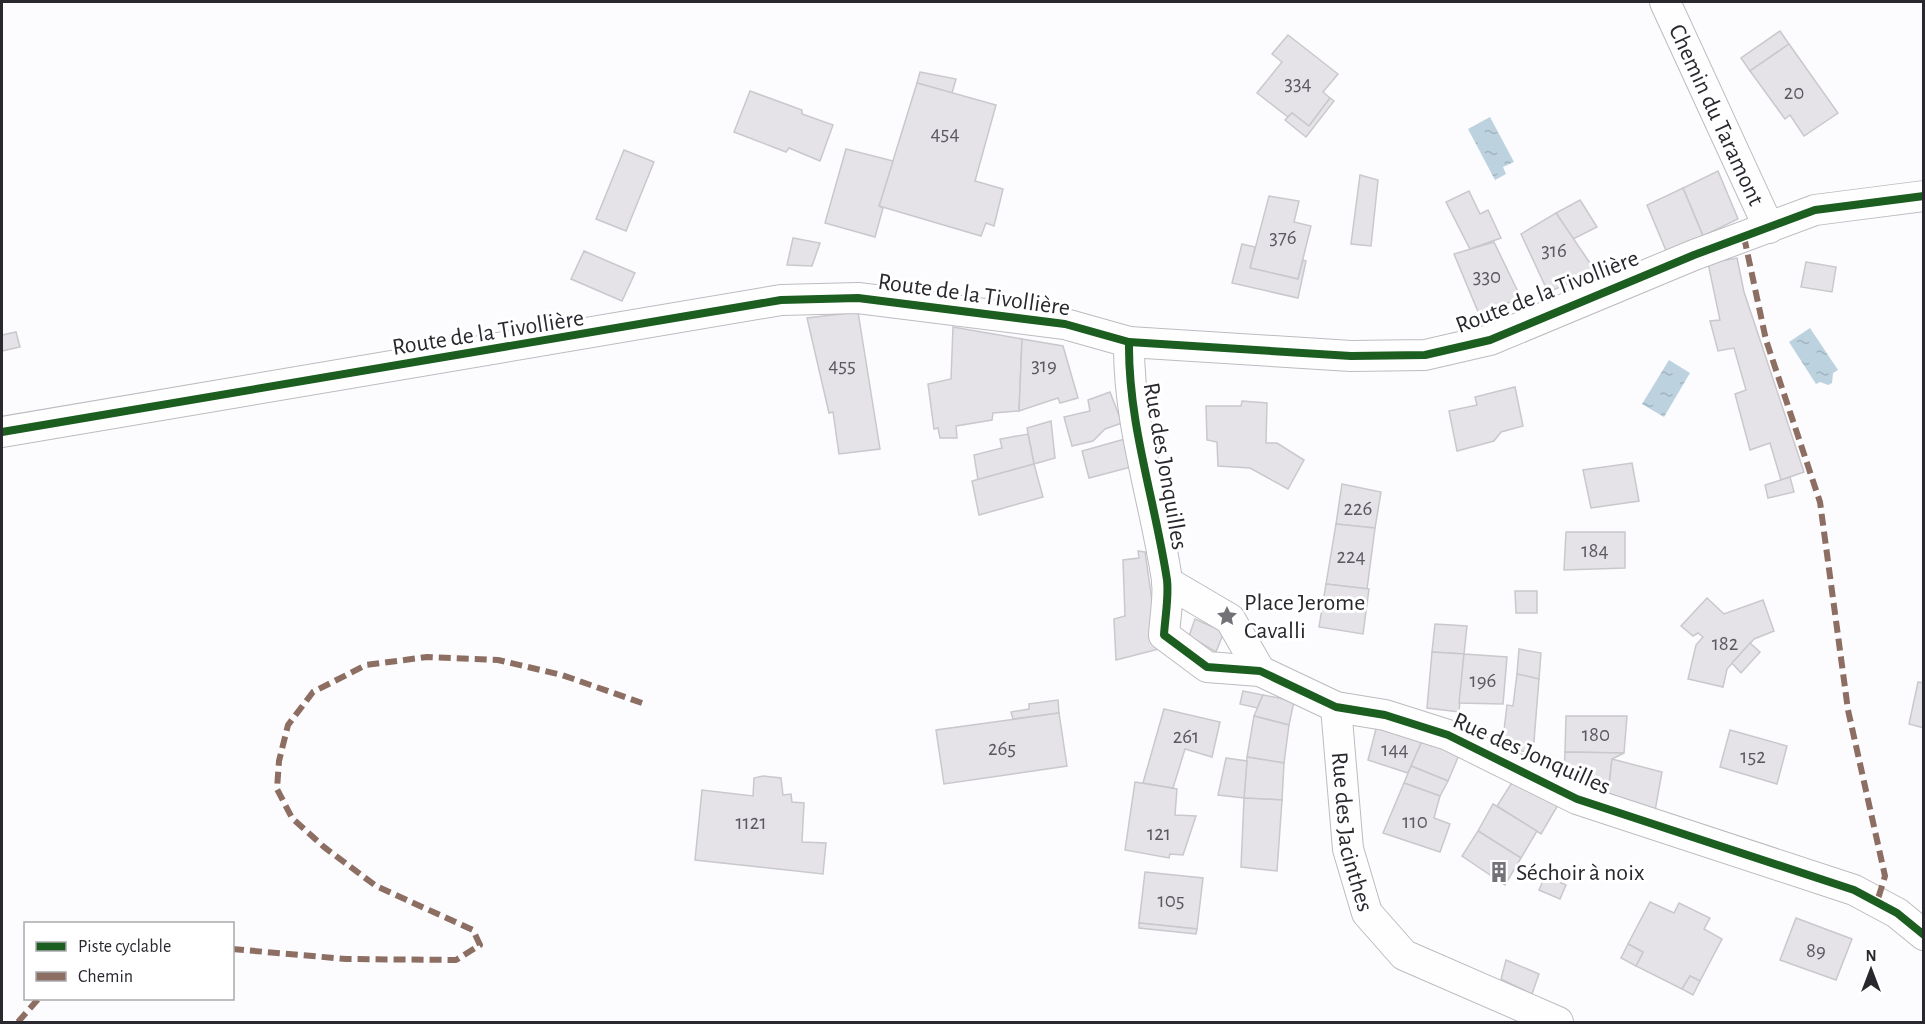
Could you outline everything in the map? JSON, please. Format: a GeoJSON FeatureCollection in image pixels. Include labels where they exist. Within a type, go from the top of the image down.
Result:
{"type":"FeatureCollection","features":[{"type":"Feature","properties":{"kind":"street","name":"Chemin du Taramont"},"geometry":{"type":"LineString","coordinates":[[1665,2],[1769,228]]}},
{"type":"Feature","properties":{"kind":"street","name":"Route de la Tivollière"},"geometry":{"type":"LineString","coordinates":[[2,432],[781,300],[858,298],[1065,324],[1129,342],[1351,356],[1425,355],[1490,340],[1694,255],[1815,210],[1923,196]]}},
{"type":"Feature","properties":{"kind":"street","name":"Rue des Jonquilles"},"geometry":{"type":"LineString","coordinates":[[1129,342],[1129,364],[1137,438],[1167,582],[1164,635],[1207,667],[1260,671],[1336,707],[1385,715],[1448,735],[1577,799],[1854,890],[1897,913],[1923,935]]}},
{"type":"Feature","properties":{"kind":"street","name":"Rue des Jonquilles"},"geometry":{"type":"LineString","coordinates":[[1167,582],[1230,619],[1260,671]]}},
{"type":"Feature","properties":{"kind":"street","name":"Rue des Jacinthes"},"geometry":{"type":"LineString","coordinates":[[1336,707],[1348,849],[1367,913],[1404,955],[1558,1023]]}},
{"type":"Feature","properties":{"kind":"water"},"geometry":{"type":"Polygon","coordinates":[[[1490,117],[1514,162],[1503,167],[1506,174],[1495,180],[1468,129],[1490,117]]]}},
{"type":"Feature","properties":{"kind":"water"},"geometry":{"type":"Polygon","coordinates":[[[1810,328],[1838,370],[1833,373],[1832,383],[1828,385],[1820,382],[1816,384],[1789,342],[1810,328]]]}},
{"type":"Feature","properties":{"kind":"water"},"geometry":{"type":"Polygon","coordinates":[[[1669,360],[1690,373],[1664,417],[1642,404],[1669,360]]]}},
{"type":"Feature","properties":{"kind":"building"},"geometry":{"type":"Polygon","coordinates":[[[1780,31],[1789,44],[1750,71],[1741,58],[1780,31]]]}},
{"type":"Feature","properties":{"kind":"building"},"geometry":{"type":"Polygon","coordinates":[[[1288,35],[1338,74],[1323,92],[1330,98],[1309,126],[1292,113],[1288,117],[1257,93],[1282,62],[1272,54],[1288,35]]]}},
{"type":"Feature","properties":{"kind":"building"},"geometry":{"type":"Polygon","coordinates":[[[1789,44],[1838,113],[1804,136],[1790,115],[1785,119],[1750,71],[1789,44]]]}},
{"type":"Feature","properties":{"kind":"building"},"geometry":{"type":"Polygon","coordinates":[[[920,72],[956,79],[952,93],[917,83],[920,72]]]}},
{"type":"Feature","properties":{"kind":"building"},"geometry":{"type":"Polygon","coordinates":[[[917,83],[996,105],[975,181],[1003,189],[994,226],[986,223],[981,236],[879,206],[917,83]]]}},
{"type":"Feature","properties":{"kind":"building"},"geometry":{"type":"Polygon","coordinates":[[[750,91],[802,110],[802,114],[833,125],[820,161],[789,148],[786,152],[734,132],[750,91]]]}},
{"type":"Feature","properties":{"kind":"building"},"geometry":{"type":"Polygon","coordinates":[[[1330,98],[1334,101],[1306,137],[1285,120],[1292,113],[1309,126],[1330,98]]]}},
{"type":"Feature","properties":{"kind":"building"},"geometry":{"type":"Polygon","coordinates":[[[846,149],[893,161],[879,206],[883,208],[875,237],[825,223],[846,149]]]}},
{"type":"Feature","properties":{"kind":"building"},"geometry":{"type":"Polygon","coordinates":[[[624,150],[654,162],[626,231],[596,219],[624,150]]]}},
{"type":"Feature","properties":{"kind":"building"},"geometry":{"type":"Polygon","coordinates":[[[1718,171],[1738,219],[1703,236],[1683,188],[1718,171]]]}},
{"type":"Feature","properties":{"kind":"building"},"geometry":{"type":"Polygon","coordinates":[[[1360,175],[1378,180],[1371,246],[1351,244],[1360,175]]]}},
{"type":"Feature","properties":{"kind":"building"},"geometry":{"type":"Polygon","coordinates":[[[1683,188],[1703,236],[1667,253],[1647,205],[1683,188]]]}},
{"type":"Feature","properties":{"kind":"building"},"geometry":{"type":"Polygon","coordinates":[[[1469,191],[1480,214],[1488,210],[1501,238],[1470,249],[1446,202],[1469,191]]]}},
{"type":"Feature","properties":{"kind":"building"},"geometry":{"type":"Polygon","coordinates":[[[1269,196],[1299,201],[1294,222],[1311,226],[1298,279],[1250,268],[1269,196]]]}},
{"type":"Feature","properties":{"kind":"building"},"geometry":{"type":"Polygon","coordinates":[[[1580,200],[1597,227],[1573,239],[1556,213],[1580,200]]]}},
{"type":"Feature","properties":{"kind":"building"},"geometry":{"type":"Polygon","coordinates":[[[1556,213],[1596,272],[1548,292],[1521,234],[1556,213]]]}},
{"type":"Feature","properties":{"kind":"building"},"geometry":{"type":"Polygon","coordinates":[[[793,238],[820,243],[812,266],[787,265],[793,238]]]}},
{"type":"Feature","properties":{"kind":"building"},"geometry":{"type":"Polygon","coordinates":[[[1494,242],[1521,298],[1479,314],[1454,254],[1494,242]]]}},
{"type":"Feature","properties":{"kind":"building"},"geometry":{"type":"Polygon","coordinates":[[[1242,244],[1255,247],[1250,268],[1298,279],[1303,260],[1306,261],[1298,298],[1232,283],[1242,244]]]}},
{"type":"Feature","properties":{"kind":"building"},"geometry":{"type":"Polygon","coordinates":[[[584,251],[635,273],[622,301],[571,279],[584,251]]]}},
{"type":"Feature","properties":{"kind":"building"},"geometry":{"type":"Polygon","coordinates":[[[1737,258],[1744,292],[1804,472],[1781,480],[1770,443],[1750,450],[1735,394],[1746,390],[1734,348],[1718,351],[1710,321],[1720,320],[1708,263],[1737,258]]]}},
{"type":"Feature","properties":{"kind":"building"},"geometry":{"type":"Polygon","coordinates":[[[1806,262],[1836,267],[1832,292],[1801,287],[1806,262]]]}},
{"type":"Feature","properties":{"kind":"building"},"geometry":{"type":"Polygon","coordinates":[[[858,312],[880,449],[839,454],[833,412],[829,413],[807,318],[858,312]]]}},
{"type":"Feature","properties":{"kind":"building"},"geometry":{"type":"Polygon","coordinates":[[[953,327],[1022,339],[1019,411],[993,413],[992,420],[956,426],[957,438],[940,438],[938,428],[934,429],[928,384],[951,379],[953,327]]]}},
{"type":"Feature","properties":{"kind":"building"},"geometry":{"type":"Polygon","coordinates":[[[16,332],[20,347],[2,351],[2,335],[16,332]]]}},
{"type":"Feature","properties":{"kind":"building"},"geometry":{"type":"Polygon","coordinates":[[[1022,339],[1063,346],[1078,398],[1060,403],[1058,398],[1019,411],[1022,339]]]}},
{"type":"Feature","properties":{"kind":"building"},"geometry":{"type":"Polygon","coordinates":[[[1515,387],[1523,426],[1501,432],[1494,441],[1457,451],[1449,411],[1477,405],[1475,397],[1515,387]]]}},
{"type":"Feature","properties":{"kind":"building"},"geometry":{"type":"Polygon","coordinates":[[[1110,392],[1122,423],[1105,429],[1093,441],[1072,446],[1064,417],[1090,411],[1088,400],[1110,392]]]}},
{"type":"Feature","properties":{"kind":"building"},"geometry":{"type":"Polygon","coordinates":[[[1242,401],[1267,403],[1266,443],[1277,443],[1304,460],[1288,489],[1250,468],[1218,466],[1217,442],[1207,440],[1206,406],[1241,406],[1242,401]]]}},
{"type":"Feature","properties":{"kind":"building"},"geometry":{"type":"Polygon","coordinates":[[[1051,421],[1055,458],[1034,464],[1027,428],[1051,421]]]}},
{"type":"Feature","properties":{"kind":"building"},"geometry":{"type":"Polygon","coordinates":[[[1028,434],[1034,464],[978,480],[974,455],[1002,448],[1000,439],[1028,434]]]}},
{"type":"Feature","properties":{"kind":"building"},"geometry":{"type":"Polygon","coordinates":[[[1125,439],[1131,467],[1089,478],[1082,451],[1125,439]]]}},
{"type":"Feature","properties":{"kind":"building"},"geometry":{"type":"Polygon","coordinates":[[[1632,463],[1639,501],[1591,508],[1583,470],[1632,463]]]}},
{"type":"Feature","properties":{"kind":"building"},"geometry":{"type":"Polygon","coordinates":[[[1034,464],[1043,497],[979,515],[972,481],[1034,464]]]}},
{"type":"Feature","properties":{"kind":"building"},"geometry":{"type":"Polygon","coordinates":[[[1790,477],[1794,492],[1768,498],[1765,485],[1790,477]]]}},
{"type":"Feature","properties":{"kind":"building"},"geometry":{"type":"Polygon","coordinates":[[[1342,484],[1381,492],[1375,528],[1336,524],[1342,484]]]}},
{"type":"Feature","properties":{"kind":"building"},"geometry":{"type":"Polygon","coordinates":[[[1336,524],[1375,528],[1367,589],[1326,584],[1336,524]]]}},
{"type":"Feature","properties":{"kind":"building"},"geometry":{"type":"Polygon","coordinates":[[[1566,532],[1625,532],[1625,568],[1564,570],[1566,532]]]}},
{"type":"Feature","properties":{"kind":"building"},"geometry":{"type":"Polygon","coordinates":[[[1138,551],[1145,552],[1159,649],[1116,660],[1114,619],[1125,616],[1123,560],[1139,558],[1138,551]]]}},
{"type":"Feature","properties":{"kind":"building"},"geometry":{"type":"Polygon","coordinates":[[[1326,584],[1369,589],[1363,634],[1319,627],[1326,584]]]}},
{"type":"Feature","properties":{"kind":"building"},"geometry":{"type":"Polygon","coordinates":[[[1515,591],[1537,591],[1537,613],[1516,613],[1515,591]]]}},
{"type":"Feature","properties":{"kind":"building"},"geometry":{"type":"Polygon","coordinates":[[[1707,598],[1724,614],[1763,600],[1774,631],[1754,639],[1727,669],[1723,687],[1688,679],[1696,645],[1703,637],[1698,633],[1693,636],[1681,626],[1707,598]]]}},
{"type":"Feature","properties":{"kind":"building"},"geometry":{"type":"Polygon","coordinates":[[[1195,619],[1224,632],[1216,652],[1189,636],[1195,619]]]}},
{"type":"Feature","properties":{"kind":"building"},"geometry":{"type":"Polygon","coordinates":[[[1435,624],[1467,626],[1464,654],[1432,652],[1435,624]]]}},
{"type":"Feature","properties":{"kind":"building"},"geometry":{"type":"Polygon","coordinates":[[[1750,643],[1760,652],[1741,673],[1732,663],[1750,643]]]}},
{"type":"Feature","properties":{"kind":"building"},"geometry":{"type":"Polygon","coordinates":[[[1519,649],[1541,653],[1539,679],[1517,674],[1519,649]]]}},
{"type":"Feature","properties":{"kind":"building"},"geometry":{"type":"Polygon","coordinates":[[[1432,652],[1464,654],[1459,712],[1427,708],[1432,652]]]}},
{"type":"Feature","properties":{"kind":"building"},"geometry":{"type":"Polygon","coordinates":[[[1464,654],[1507,657],[1503,704],[1459,703],[1464,654]]]}},
{"type":"Feature","properties":{"kind":"building"},"geometry":{"type":"Polygon","coordinates":[[[1517,674],[1539,679],[1533,753],[1502,747],[1507,705],[1513,706],[1517,674]]]}},
{"type":"Feature","properties":{"kind":"building"},"geometry":{"type":"Polygon","coordinates":[[[1918,682],[1924,683],[1924,728],[1909,724],[1918,682]]]}},
{"type":"Feature","properties":{"kind":"building"},"geometry":{"type":"Polygon","coordinates":[[[1243,691],[1263,695],[1257,708],[1240,704],[1243,691]]]}},
{"type":"Feature","properties":{"kind":"building"},"geometry":{"type":"Polygon","coordinates":[[[1263,695],[1294,701],[1289,725],[1254,716],[1263,695]]]}},
{"type":"Feature","properties":{"kind":"building"},"geometry":{"type":"Polygon","coordinates":[[[1058,700],[1059,713],[1013,719],[1011,712],[1029,709],[1029,704],[1058,700]]]}},
{"type":"Feature","properties":{"kind":"building"},"geometry":{"type":"Polygon","coordinates":[[[1164,709],[1220,722],[1212,757],[1185,749],[1173,788],[1143,783],[1164,709]]]}},
{"type":"Feature","properties":{"kind":"building"},"geometry":{"type":"Polygon","coordinates":[[[1059,713],[1067,766],[944,784],[936,730],[1059,713]]]}},
{"type":"Feature","properties":{"kind":"building"},"geometry":{"type":"Polygon","coordinates":[[[1254,716],[1289,725],[1284,763],[1247,757],[1254,716]]]}},
{"type":"Feature","properties":{"kind":"building"},"geometry":{"type":"Polygon","coordinates":[[[1566,716],[1627,716],[1624,753],[1565,752],[1566,716]]]}},
{"type":"Feature","properties":{"kind":"building"},"geometry":{"type":"Polygon","coordinates":[[[1377,725],[1423,739],[1408,773],[1368,760],[1377,725]]]}},
{"type":"Feature","properties":{"kind":"building"},"geometry":{"type":"Polygon","coordinates":[[[1730,730],[1787,746],[1777,784],[1720,767],[1730,730]]]}},
{"type":"Feature","properties":{"kind":"building"},"geometry":{"type":"Polygon","coordinates":[[[1423,739],[1459,755],[1448,781],[1411,766],[1423,739]]]}},
{"type":"Feature","properties":{"kind":"building"},"geometry":{"type":"Polygon","coordinates":[[[1565,752],[1624,753],[1612,759],[1608,794],[1564,783],[1565,752]]]}},
{"type":"Feature","properties":{"kind":"building"},"geometry":{"type":"Polygon","coordinates":[[[1247,757],[1284,763],[1282,800],[1244,798],[1247,757]]]}},
{"type":"Feature","properties":{"kind":"building"},"geometry":{"type":"Polygon","coordinates":[[[1226,758],[1247,761],[1244,798],[1218,795],[1226,758]]]}},
{"type":"Feature","properties":{"kind":"building"},"geometry":{"type":"Polygon","coordinates":[[[1612,759],[1662,772],[1655,811],[1608,794],[1612,759]]]}},
{"type":"Feature","properties":{"kind":"building"},"geometry":{"type":"Polygon","coordinates":[[[1411,766],[1448,781],[1440,796],[1404,783],[1411,766]]]}},
{"type":"Feature","properties":{"kind":"building"},"geometry":{"type":"Polygon","coordinates":[[[763,776],[781,778],[783,795],[791,794],[792,802],[804,803],[802,842],[826,843],[823,874],[695,860],[702,790],[753,796],[754,778],[763,776]]]}},
{"type":"Feature","properties":{"kind":"building"},"geometry":{"type":"Polygon","coordinates":[[[1513,781],[1558,805],[1541,834],[1497,806],[1513,781]]]}},
{"type":"Feature","properties":{"kind":"building"},"geometry":{"type":"Polygon","coordinates":[[[1135,782],[1177,789],[1175,815],[1196,816],[1183,855],[1170,854],[1169,858],[1125,850],[1135,782]]]}},
{"type":"Feature","properties":{"kind":"building"},"geometry":{"type":"Polygon","coordinates":[[[1404,783],[1440,796],[1434,818],[1450,824],[1440,852],[1383,833],[1404,783]]]}},
{"type":"Feature","properties":{"kind":"building"},"geometry":{"type":"Polygon","coordinates":[[[1244,798],[1282,800],[1277,871],[1241,867],[1244,798]]]}},
{"type":"Feature","properties":{"kind":"building"},"geometry":{"type":"Polygon","coordinates":[[[1493,804],[1537,831],[1521,858],[1478,831],[1493,804]]]}},
{"type":"Feature","properties":{"kind":"building","name":"Séchoir à noix"},"geometry":{"type":"Polygon","coordinates":[[[1478,831],[1521,858],[1505,885],[1462,856],[1478,831]]]}},
{"type":"Feature","properties":{"kind":"building"},"geometry":{"type":"Polygon","coordinates":[[[1145,872],[1203,878],[1197,929],[1139,923],[1145,872]]]}},
{"type":"Feature","properties":{"kind":"building"},"geometry":{"type":"Polygon","coordinates":[[[1545,876],[1566,885],[1560,899],[1539,890],[1545,876]]]}},
{"type":"Feature","properties":{"kind":"building"},"geometry":{"type":"Polygon","coordinates":[[[1650,902],[1674,913],[1679,903],[1710,918],[1704,929],[1722,939],[1700,981],[1690,976],[1682,989],[1636,966],[1643,952],[1628,944],[1650,902]]]}},
{"type":"Feature","properties":{"kind":"building"},"geometry":{"type":"Polygon","coordinates":[[[1796,918],[1852,939],[1836,980],[1780,960],[1796,918]]]}},
{"type":"Feature","properties":{"kind":"building"},"geometry":{"type":"Polygon","coordinates":[[[1139,923],[1197,929],[1196,934],[1139,928],[1139,923]]]}},
{"type":"Feature","properties":{"kind":"building"},"geometry":{"type":"Polygon","coordinates":[[[1628,944],[1643,952],[1636,966],[1621,958],[1628,944]]]}},
{"type":"Feature","properties":{"kind":"building"},"geometry":{"type":"Polygon","coordinates":[[[1506,960],[1539,974],[1532,994],[1501,979],[1506,960]]]}},
{"type":"Feature","properties":{"kind":"building"},"geometry":{"type":"Polygon","coordinates":[[[1690,976],[1700,981],[1693,995],[1682,989],[1690,976]]]}},
{"type":"Feature","properties":{"kind":"marked path"},"geometry":{"type":"LineString","coordinates":[[1744,237],[1766,340],[1820,502],[1848,710],[1885,876],[1877,902]]}},
{"type":"Feature","properties":{"kind":"marked path"},"geometry":{"type":"LineString","coordinates":[[234,949],[346,959],[456,960],[480,945],[473,930],[376,886],[324,847],[292,818],[277,789],[279,761],[288,725],[313,692],[366,665],[427,657],[498,660],[562,675],[642,703]]}},
{"type":"Feature","properties":{"kind":"marked path"},"geometry":{"type":"LineString","coordinates":[[18,1022],[37,1000]]}},
{"type":"Feature","properties":{"kind":"cycle path"},"geometry":{"type":"LineString","coordinates":[[2,432],[781,300],[858,298],[1065,324],[1129,342],[1351,356],[1425,355],[1490,340],[1694,255],[1815,210],[1924,196]]}},
{"type":"Feature","properties":{"kind":"cycle path"},"geometry":{"type":"LineString","coordinates":[[1129,342],[1137,432],[1167,580],[1164,635],[1207,667],[1260,671],[1336,707],[1385,715],[1448,735],[1577,799],[1854,890],[1897,913],[1924,935]]}},
{"type":"Feature","properties":{"kind":"place","name":"Place Jerome Cavalli"},"geometry":{"type":"Point","coordinates":[1227,616]}},
{"type":"Feature","properties":{"kind":"place","name":"Séchoir à noix"},"geometry":{"type":"Point","coordinates":[1499,872]}}]}
